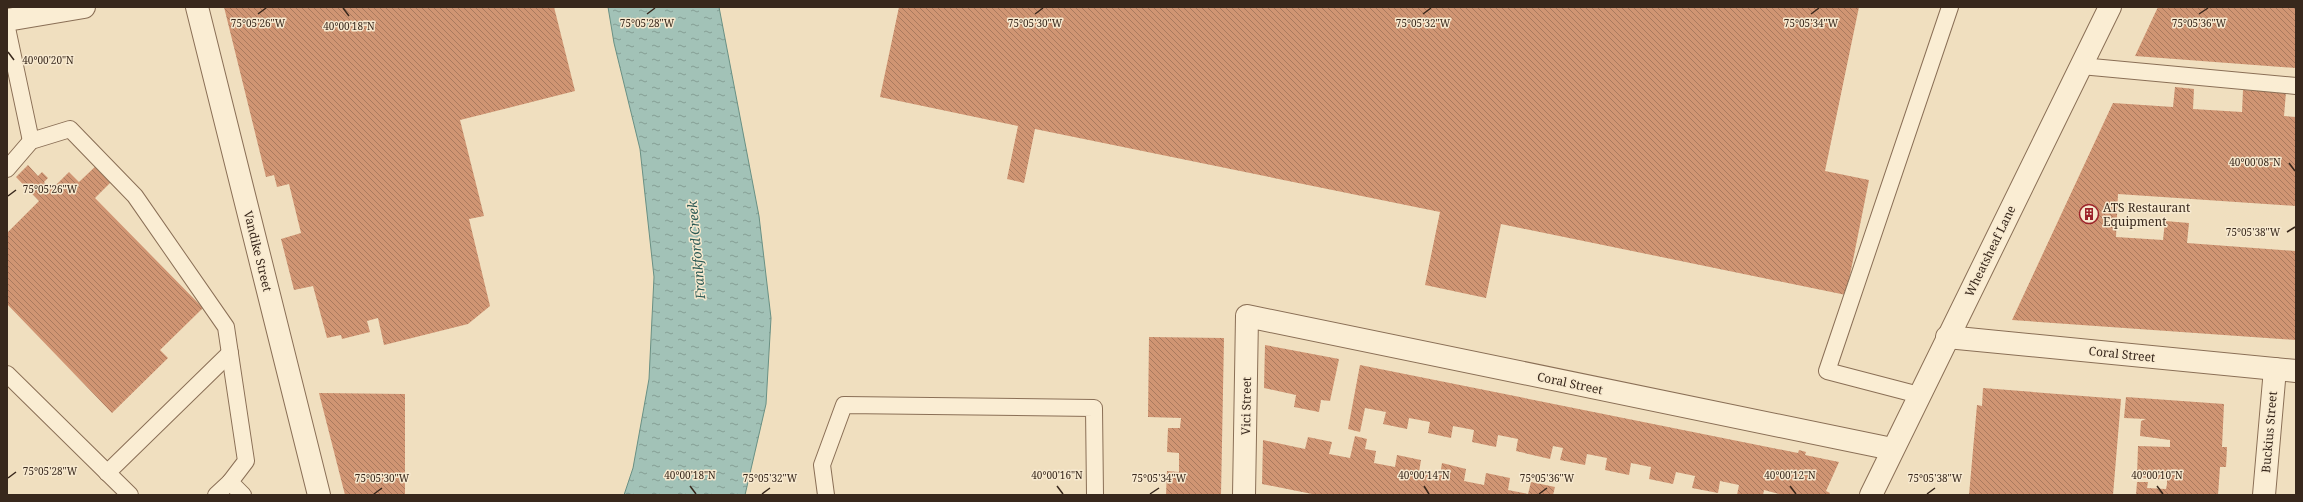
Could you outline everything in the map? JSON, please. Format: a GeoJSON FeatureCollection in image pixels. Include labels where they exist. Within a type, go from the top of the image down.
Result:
{"type":"FeatureCollection","features":[{"type":"Feature","properties":{"kind":"street"},"geometry":{"type":"LineString","coordinates":[[7,20],[84,7]]}},
{"type":"Feature","properties":{"kind":"street","name":"Vandike Street"},"geometry":{"type":"LineString","coordinates":[[197,7],[319,495]]}},
{"type":"Feature","properties":{"kind":"street","name":"Wheatsheaf Lane"},"geometry":{"type":"LineString","coordinates":[[1871,495],[1892,449],[2110,7]]}},
{"type":"Feature","properties":{"kind":"street","name":"Coral Street"},"geometry":{"type":"LineString","coordinates":[[1247,316],[1892,449]]}},
{"type":"Feature","properties":{"kind":"street","name":"Vici Street"},"geometry":{"type":"LineString","coordinates":[[1244,495],[1247,316]]}},
{"type":"Feature","properties":{"kind":"street","name":"Coral Street"},"geometry":{"type":"LineString","coordinates":[[1947,337],[2296,370]]}},
{"type":"Feature","properties":{"kind":"street","name":"Buckius Street"},"geometry":{"type":"LineString","coordinates":[[2264,495],[2275,369]]}},
{"type":"Feature","properties":{"kind":"lane"},"geometry":{"type":"LineString","coordinates":[[1919,395],[1827,371],[1950,7]]}},
{"type":"Feature","properties":{"kind":"lane"},"geometry":{"type":"LineString","coordinates":[[7,28],[31,141]]}},
{"type":"Feature","properties":{"kind":"lane"},"geometry":{"type":"LineString","coordinates":[[2081,66],[2296,86]]}},
{"type":"Feature","properties":{"kind":"lane"},"geometry":{"type":"LineString","coordinates":[[7,169],[31,141],[70,129],[135,196],[226,327],[246,461],[230,482],[216,495]]}},
{"type":"Feature","properties":{"kind":"lane"},"geometry":{"type":"LineString","coordinates":[[107,473],[230,353]]}},
{"type":"Feature","properties":{"kind":"lane"},"geometry":{"type":"LineString","coordinates":[[7,374],[130,495]]}},
{"type":"Feature","properties":{"kind":"lane"},"geometry":{"type":"LineString","coordinates":[[826,495],[822,465],[844,405],[1094,408],[1095,495]]}},
{"type":"Feature","properties":{"kind":"lane"},"geometry":{"type":"LineString","coordinates":[[230,482],[243,495]]}},
{"type":"Feature","properties":{"kind":"water","name":"Frankford Creek"},"geometry":{"type":"Polygon","coordinates":[[[608,7],[719,7],[759,216],[771,318],[766,404],[745,495],[624,495],[633,468],[649,379],[654,277],[640,149],[614,43],[608,7]]]}},
{"type":"Feature","properties":{"kind":"building"},"geometry":{"type":"Polygon","coordinates":[[[224,7],[554,7],[575,91],[460,120],[484,216],[469,219],[490,306],[468,324],[384,345],[378,318],[367,321],[370,332],[342,339],[341,335],[327,338],[313,286],[294,290],[281,239],[301,233],[289,184],[277,187],[274,175],[266,177],[224,7]]]}},
{"type":"Feature","properties":{"kind":"building"},"geometry":{"type":"Polygon","coordinates":[[[899,7],[1859,7],[1825,171],[1869,180],[1846,295],[1501,224],[1486,298],[1425,285],[1440,212],[1035,129],[1024,183],[1007,179],[1018,126],[880,97],[899,7]]]}},
{"type":"Feature","properties":{"kind":"building"},"geometry":{"type":"Polygon","coordinates":[[[2158,7],[2296,7],[2296,68],[2135,56],[2158,7]]]}},
{"type":"Feature","properties":{"kind":"building","name":"ATS Restaurant Equipment"},"geometry":{"type":"Polygon","coordinates":[[[2175,87],[2194,89],[2193,109],[2242,112],[2243,90],[2286,92],[2284,116],[2296,117],[2296,206],[2118,194],[2116,237],[2163,240],[2165,221],[2189,223],[2187,243],[2296,251],[2296,340],[2012,320],[2113,103],[2173,107],[2175,87]]]}},
{"type":"Feature","properties":{"kind":"building"},"geometry":{"type":"Polygon","coordinates":[[[99,163],[114,179],[95,198],[203,308],[160,350],[168,358],[112,413],[7,304],[7,233],[39,201],[16,177],[28,165],[38,176],[42,172],[48,178],[44,182],[51,190],[69,172],[79,182],[99,163]]]}},
{"type":"Feature","properties":{"kind":"building"},"geometry":{"type":"Polygon","coordinates":[[[1149,337],[1224,338],[1221,495],[1166,495],[1167,471],[1179,472],[1179,453],[1167,452],[1168,428],[1180,428],[1181,418],[1148,417],[1149,337]]]}},
{"type":"Feature","properties":{"kind":"building"},"geometry":{"type":"Polygon","coordinates":[[[1265,345],[1339,359],[1330,401],[1321,400],[1319,412],[1294,407],[1296,395],[1264,388],[1265,345]]]}},
{"type":"Feature","properties":{"kind":"building"},"geometry":{"type":"Polygon","coordinates":[[[1360,365],[1798,453],[1799,450],[1806,452],[1805,455],[1839,462],[1826,491],[1830,493],[1829,495],[1783,495],[1764,490],[1763,495],[1737,495],[1739,485],[1720,481],[1718,493],[1692,488],[1695,476],[1676,472],[1673,484],[1649,479],[1651,467],[1631,463],[1629,475],[1605,470],[1607,458],[1587,454],[1585,465],[1560,460],[1563,448],[1553,446],[1550,459],[1516,451],[1518,439],[1498,435],[1496,447],[1472,442],[1474,430],[1453,426],[1451,438],[1428,433],[1430,422],[1409,418],[1407,429],[1383,424],[1386,412],[1365,408],[1360,432],[1348,429],[1360,365]]]}},
{"type":"Feature","properties":{"kind":"building"},"geometry":{"type":"Polygon","coordinates":[[[1983,388],[2121,399],[2113,495],[1969,495],[1977,405],[1982,406],[1983,388]]]}},
{"type":"Feature","properties":{"kind":"building"},"geometry":{"type":"Polygon","coordinates":[[[319,393],[405,394],[405,495],[345,495],[319,393]]]}},
{"type":"Feature","properties":{"kind":"building"},"geometry":{"type":"Polygon","coordinates":[[[2126,397],[2224,404],[2222,447],[2227,447],[2226,467],[2220,467],[2218,495],[2136,495],[2137,482],[2148,482],[2147,488],[2166,489],[2167,484],[2167,480],[2137,477],[2138,446],[2170,447],[2170,440],[2140,436],[2141,421],[2146,419],[2124,418],[2126,397]]]}},
{"type":"Feature","properties":{"kind":"building"},"geometry":{"type":"Polygon","coordinates":[[[1355,436],[1367,439],[1365,449],[1376,451],[1374,463],[1395,467],[1397,455],[1421,460],[1419,472],[1440,475],[1442,463],[1466,469],[1464,481],[1484,485],[1486,473],[1510,478],[1508,490],[1528,494],[1531,482],[1555,487],[1553,495],[1317,495],[1262,484],[1263,440],[1305,449],[1308,437],[1332,442],[1329,454],[1350,458],[1355,436]]]}},
{"type":"Feature","properties":{"kind":"place","name":"ATS Restaurant Equipment"},"geometry":{"type":"Point","coordinates":[2089,214]}}]}
